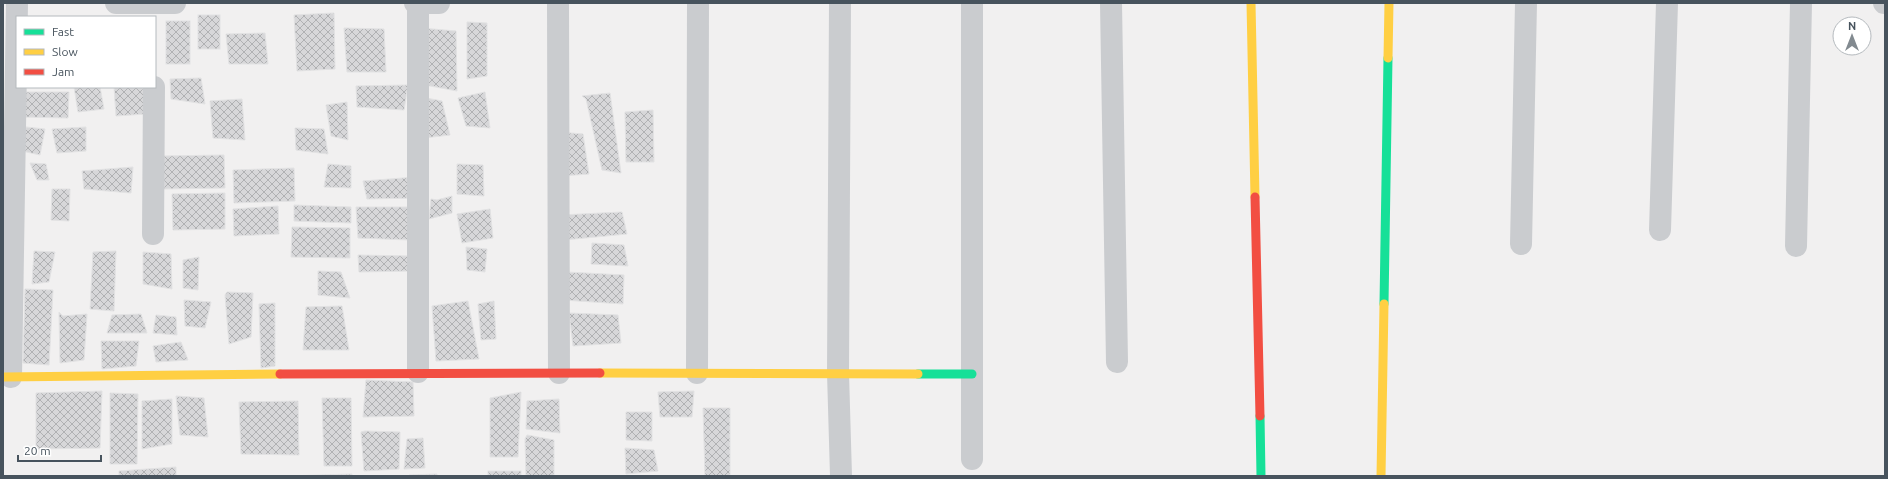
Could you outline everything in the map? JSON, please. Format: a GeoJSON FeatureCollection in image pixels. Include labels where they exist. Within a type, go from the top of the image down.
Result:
{"type":"FeatureCollection","features":[{"type":"Feature","properties":{"kind":"street"},"geometry":{"type":"LineString","coordinates":[[17,3],[17,16]]}},
{"type":"Feature","properties":{"kind":"street"},"geometry":{"type":"LineString","coordinates":[[116,3],[175,3]]}},
{"type":"Feature","properties":{"kind":"street"},"geometry":{"type":"LineString","coordinates":[[154,3],[154,16]]}},
{"type":"Feature","properties":{"kind":"street"},"geometry":{"type":"LineString","coordinates":[[418,372],[417,3],[439,3]]}},
{"type":"Feature","properties":{"kind":"street"},"geometry":{"type":"LineString","coordinates":[[558,3],[559,373]]}},
{"type":"Feature","properties":{"kind":"street"},"geometry":{"type":"LineString","coordinates":[[697,373],[698,3]]}},
{"type":"Feature","properties":{"kind":"street"},"geometry":{"type":"LineString","coordinates":[[840,3],[838,374],[841,476]]}},
{"type":"Feature","properties":{"kind":"street"},"geometry":{"type":"LineString","coordinates":[[972,3],[972,459]]}},
{"type":"Feature","properties":{"kind":"street"},"geometry":{"type":"LineString","coordinates":[[1111,3],[1117,362]]}},
{"type":"Feature","properties":{"kind":"street"},"geometry":{"type":"LineString","coordinates":[[1251,3],[1262,476]]}},
{"type":"Feature","properties":{"kind":"street"},"geometry":{"type":"LineString","coordinates":[[1381,476],[1389,3]]}},
{"type":"Feature","properties":{"kind":"street"},"geometry":{"type":"LineString","coordinates":[[1521,244],[1526,3]]}},
{"type":"Feature","properties":{"kind":"street"},"geometry":{"type":"LineString","coordinates":[[1660,230],[1667,3]]}},
{"type":"Feature","properties":{"kind":"street"},"geometry":{"type":"LineString","coordinates":[[1796,246],[1801,3]]}},
{"type":"Feature","properties":{"kind":"street"},"geometry":{"type":"LineString","coordinates":[[16,40],[7,377],[418,372],[972,374]]}},
{"type":"Feature","properties":{"kind":"street"},"geometry":{"type":"LineString","coordinates":[[153,234],[154,88]]}},
{"type":"Feature","properties":{"kind":"building"},"geometry":{"type":"Polygon","coordinates":[[[334,13],[335,69],[297,71],[294,15],[334,13]]]}},
{"type":"Feature","properties":{"kind":"building"},"geometry":{"type":"Polygon","coordinates":[[[198,15],[220,15],[220,49],[198,49],[198,15]]]}},
{"type":"Feature","properties":{"kind":"building"},"geometry":{"type":"Polygon","coordinates":[[[166,21],[190,21],[190,64],[166,64],[166,21]]]}},
{"type":"Feature","properties":{"kind":"building"},"geometry":{"type":"Polygon","coordinates":[[[467,22],[487,23],[487,76],[467,79],[467,22]]]}},
{"type":"Feature","properties":{"kind":"building"},"geometry":{"type":"Polygon","coordinates":[[[344,28],[384,29],[386,72],[347,72],[344,28]]]}},
{"type":"Feature","properties":{"kind":"building"},"geometry":{"type":"Polygon","coordinates":[[[421,28],[456,31],[457,91],[425,85],[421,28]]]}},
{"type":"Feature","properties":{"kind":"building"},"geometry":{"type":"Polygon","coordinates":[[[265,33],[268,64],[229,64],[226,34],[265,33]]]}},
{"type":"Feature","properties":{"kind":"building"},"geometry":{"type":"Polygon","coordinates":[[[201,78],[205,104],[171,99],[170,79],[201,78]]]}},
{"type":"Feature","properties":{"kind":"building"},"geometry":{"type":"Polygon","coordinates":[[[408,85],[404,110],[357,107],[356,86],[408,85]]]}},
{"type":"Feature","properties":{"kind":"building"},"geometry":{"type":"Polygon","coordinates":[[[74,88],[100,88],[104,109],[78,112],[74,88]]]}},
{"type":"Feature","properties":{"kind":"building"},"geometry":{"type":"Polygon","coordinates":[[[114,88],[143,88],[145,114],[116,116],[114,88]]]}},
{"type":"Feature","properties":{"kind":"building"},"geometry":{"type":"Polygon","coordinates":[[[19,92],[69,92],[68,118],[23,117],[19,92]]]}},
{"type":"Feature","properties":{"kind":"building"},"geometry":{"type":"Polygon","coordinates":[[[485,92],[490,128],[466,126],[458,98],[485,92]]]}},
{"type":"Feature","properties":{"kind":"building"},"geometry":{"type":"Polygon","coordinates":[[[610,93],[621,173],[602,170],[586,99],[582,96],[610,93]]]}},
{"type":"Feature","properties":{"kind":"building"},"geometry":{"type":"Polygon","coordinates":[[[421,97],[442,101],[450,135],[424,138],[421,97]]]}},
{"type":"Feature","properties":{"kind":"building"},"geometry":{"type":"Polygon","coordinates":[[[242,99],[245,140],[213,138],[210,101],[242,99]]]}},
{"type":"Feature","properties":{"kind":"building"},"geometry":{"type":"Polygon","coordinates":[[[347,102],[348,140],[331,136],[326,105],[347,102]]]}},
{"type":"Feature","properties":{"kind":"building"},"geometry":{"type":"Polygon","coordinates":[[[653,110],[654,162],[626,162],[625,112],[653,110]]]}},
{"type":"Feature","properties":{"kind":"building"},"geometry":{"type":"Polygon","coordinates":[[[26,127],[45,129],[40,155],[22,151],[26,127]]]}},
{"type":"Feature","properties":{"kind":"building"},"geometry":{"type":"Polygon","coordinates":[[[86,127],[86,151],[57,153],[52,129],[86,127]]]}},
{"type":"Feature","properties":{"kind":"building"},"geometry":{"type":"Polygon","coordinates":[[[295,128],[324,129],[328,154],[296,150],[295,128]]]}},
{"type":"Feature","properties":{"kind":"building"},"geometry":{"type":"Polygon","coordinates":[[[559,132],[583,134],[589,174],[561,176],[559,132]]]}},
{"type":"Feature","properties":{"kind":"building"},"geometry":{"type":"Polygon","coordinates":[[[224,155],[225,188],[164,189],[163,156],[224,155]]]}},
{"type":"Feature","properties":{"kind":"building"},"geometry":{"type":"Polygon","coordinates":[[[30,163],[46,164],[49,180],[37,180],[30,163]]]}},
{"type":"Feature","properties":{"kind":"building"},"geometry":{"type":"Polygon","coordinates":[[[328,164],[351,166],[351,188],[324,187],[328,164]]]}},
{"type":"Feature","properties":{"kind":"building"},"geometry":{"type":"Polygon","coordinates":[[[457,164],[483,165],[484,196],[457,194],[457,164]]]}},
{"type":"Feature","properties":{"kind":"building"},"geometry":{"type":"Polygon","coordinates":[[[133,167],[131,193],[84,189],[82,171],[133,167]]]}},
{"type":"Feature","properties":{"kind":"building"},"geometry":{"type":"Polygon","coordinates":[[[294,168],[295,201],[234,203],[233,170],[294,168]]]}},
{"type":"Feature","properties":{"kind":"building"},"geometry":{"type":"Polygon","coordinates":[[[416,177],[416,198],[367,199],[363,181],[416,177]]]}},
{"type":"Feature","properties":{"kind":"building"},"geometry":{"type":"Polygon","coordinates":[[[52,189],[70,189],[69,221],[51,220],[52,189]]]}},
{"type":"Feature","properties":{"kind":"building"},"geometry":{"type":"Polygon","coordinates":[[[225,193],[225,229],[173,230],[172,194],[225,193]]]}},
{"type":"Feature","properties":{"kind":"building"},"geometry":{"type":"Polygon","coordinates":[[[452,196],[452,213],[429,219],[431,199],[437,200],[452,196]]]}},
{"type":"Feature","properties":{"kind":"building"},"geometry":{"type":"Polygon","coordinates":[[[294,205],[351,207],[351,223],[294,221],[294,205]]]}},
{"type":"Feature","properties":{"kind":"building"},"geometry":{"type":"Polygon","coordinates":[[[278,206],[279,234],[234,236],[233,209],[278,206]]]}},
{"type":"Feature","properties":{"kind":"building"},"geometry":{"type":"Polygon","coordinates":[[[356,207],[409,207],[409,240],[358,238],[356,207]]]}},
{"type":"Feature","properties":{"kind":"building"},"geometry":{"type":"Polygon","coordinates":[[[490,209],[493,238],[462,243],[457,214],[490,209]]]}},
{"type":"Feature","properties":{"kind":"building"},"geometry":{"type":"Polygon","coordinates":[[[622,212],[627,234],[564,240],[561,215],[622,212]]]}},
{"type":"Feature","properties":{"kind":"building"},"geometry":{"type":"Polygon","coordinates":[[[292,227],[350,228],[350,258],[291,257],[292,227]]]}},
{"type":"Feature","properties":{"kind":"building"},"geometry":{"type":"Polygon","coordinates":[[[592,243],[624,245],[628,266],[591,264],[592,243]]]}},
{"type":"Feature","properties":{"kind":"building"},"geometry":{"type":"Polygon","coordinates":[[[466,247],[487,249],[485,272],[467,270],[466,247]]]}},
{"type":"Feature","properties":{"kind":"building"},"geometry":{"type":"Polygon","coordinates":[[[34,251],[55,252],[49,282],[32,284],[34,251]]]}},
{"type":"Feature","properties":{"kind":"building"},"geometry":{"type":"Polygon","coordinates":[[[116,251],[114,311],[90,309],[93,252],[116,251]]]}},
{"type":"Feature","properties":{"kind":"building"},"geometry":{"type":"Polygon","coordinates":[[[143,252],[171,254],[172,289],[143,284],[143,252]]]}},
{"type":"Feature","properties":{"kind":"building"},"geometry":{"type":"Polygon","coordinates":[[[358,255],[411,256],[411,271],[359,272],[358,255]]]}},
{"type":"Feature","properties":{"kind":"building"},"geometry":{"type":"Polygon","coordinates":[[[199,257],[198,290],[183,288],[183,260],[199,257]]]}},
{"type":"Feature","properties":{"kind":"building"},"geometry":{"type":"Polygon","coordinates":[[[318,271],[341,272],[350,298],[318,295],[318,271]]]}},
{"type":"Feature","properties":{"kind":"building"},"geometry":{"type":"Polygon","coordinates":[[[566,272],[624,275],[623,304],[563,300],[566,272]]]}},
{"type":"Feature","properties":{"kind":"building"},"geometry":{"type":"Polygon","coordinates":[[[25,289],[53,290],[49,365],[23,363],[25,289]]]}},
{"type":"Feature","properties":{"kind":"building"},"geometry":{"type":"Polygon","coordinates":[[[227,292],[253,293],[251,337],[229,344],[225,295],[227,292]]]}},
{"type":"Feature","properties":{"kind":"building"},"geometry":{"type":"Polygon","coordinates":[[[184,300],[211,302],[205,328],[185,326],[184,300]]]}},
{"type":"Feature","properties":{"kind":"building"},"geometry":{"type":"Polygon","coordinates":[[[468,301],[479,359],[436,361],[432,306],[468,301]]]}},
{"type":"Feature","properties":{"kind":"building"},"geometry":{"type":"Polygon","coordinates":[[[494,301],[496,339],[481,340],[478,304],[494,301]]]}},
{"type":"Feature","properties":{"kind":"building"},"geometry":{"type":"Polygon","coordinates":[[[275,303],[275,366],[261,368],[259,304],[275,303]]]}},
{"type":"Feature","properties":{"kind":"building"},"geometry":{"type":"Polygon","coordinates":[[[342,306],[349,350],[303,350],[306,307],[342,306]]]}},
{"type":"Feature","properties":{"kind":"building"},"geometry":{"type":"Polygon","coordinates":[[[59,312],[63,316],[87,314],[84,360],[60,363],[59,312]]]}},
{"type":"Feature","properties":{"kind":"building"},"geometry":{"type":"Polygon","coordinates":[[[569,313],[618,315],[621,343],[573,346],[569,313]]]}},
{"type":"Feature","properties":{"kind":"building"},"geometry":{"type":"Polygon","coordinates":[[[141,314],[147,333],[107,333],[112,315],[141,314]]]}},
{"type":"Feature","properties":{"kind":"building"},"geometry":{"type":"Polygon","coordinates":[[[156,315],[176,317],[177,335],[153,333],[156,315]]]}},
{"type":"Feature","properties":{"kind":"building"},"geometry":{"type":"Polygon","coordinates":[[[101,341],[139,341],[136,366],[102,369],[101,341]]]}},
{"type":"Feature","properties":{"kind":"building"},"geometry":{"type":"Polygon","coordinates":[[[181,342],[188,360],[156,362],[153,346],[181,342]]]}},
{"type":"Feature","properties":{"kind":"building"},"geometry":{"type":"Polygon","coordinates":[[[366,380],[413,382],[414,416],[363,417],[366,380]]]}},
{"type":"Feature","properties":{"kind":"building"},"geometry":{"type":"Polygon","coordinates":[[[102,391],[100,448],[36,449],[36,393],[102,391]]]}},
{"type":"Feature","properties":{"kind":"building"},"geometry":{"type":"Polygon","coordinates":[[[694,391],[692,417],[660,417],[658,392],[694,391]]]}},
{"type":"Feature","properties":{"kind":"building"},"geometry":{"type":"Polygon","coordinates":[[[521,392],[518,457],[490,457],[490,398],[521,392]]]}},
{"type":"Feature","properties":{"kind":"building"},"geometry":{"type":"Polygon","coordinates":[[[110,393],[138,394],[137,464],[110,464],[110,393]]]}},
{"type":"Feature","properties":{"kind":"building"},"geometry":{"type":"Polygon","coordinates":[[[176,396],[204,398],[208,437],[180,435],[176,396]]]}},
{"type":"Feature","properties":{"kind":"building"},"geometry":{"type":"Polygon","coordinates":[[[322,398],[351,398],[352,466],[324,466],[322,398]]]}},
{"type":"Feature","properties":{"kind":"building"},"geometry":{"type":"Polygon","coordinates":[[[172,399],[172,444],[142,449],[142,401],[172,399]]]}},
{"type":"Feature","properties":{"kind":"building"},"geometry":{"type":"Polygon","coordinates":[[[559,399],[560,433],[526,429],[527,401],[559,399]]]}},
{"type":"Feature","properties":{"kind":"building"},"geometry":{"type":"Polygon","coordinates":[[[298,401],[299,455],[241,454],[239,402],[298,401]]]}},
{"type":"Feature","properties":{"kind":"building"},"geometry":{"type":"Polygon","coordinates":[[[703,408],[730,408],[730,476],[705,476],[703,408]]]}},
{"type":"Feature","properties":{"kind":"building"},"geometry":{"type":"Polygon","coordinates":[[[626,412],[652,412],[652,441],[626,440],[626,412]]]}},
{"type":"Feature","properties":{"kind":"building"},"geometry":{"type":"Polygon","coordinates":[[[361,432],[400,432],[399,469],[364,471],[361,432]]]}},
{"type":"Feature","properties":{"kind":"building"},"geometry":{"type":"Polygon","coordinates":[[[527,435],[554,440],[554,476],[526,476],[525,439],[527,435]]]}},
{"type":"Feature","properties":{"kind":"building"},"geometry":{"type":"Polygon","coordinates":[[[423,438],[425,468],[404,469],[407,439],[423,438]]]}},
{"type":"Feature","properties":{"kind":"building"},"geometry":{"type":"Polygon","coordinates":[[[625,448],[654,450],[658,471],[626,474],[625,448]]]}},
{"type":"Feature","properties":{"kind":"building"},"geometry":{"type":"Polygon","coordinates":[[[176,467],[176,476],[119,476],[119,471],[176,467]]]}},
{"type":"Feature","properties":{"kind":"building"},"geometry":{"type":"Polygon","coordinates":[[[488,471],[521,471],[521,476],[488,476],[488,471]]]}},
{"type":"Feature","properties":{"kind":"building"},"geometry":{"type":"Polygon","coordinates":[[[352,474],[352,476],[287,476],[352,474]]]}},
{"type":"Feature","properties":{"kind":"building"},"geometry":{"type":"Polygon","coordinates":[[[437,474],[437,476],[409,476],[409,475],[437,474]]]}},
{"type":"Feature","properties":{"kind":"traffic: fast"},"geometry":{"type":"LineString","coordinates":[[1384,304],[1388,58]]}},
{"type":"Feature","properties":{"kind":"traffic: fast"},"geometry":{"type":"LineString","coordinates":[[918,374],[972,374]]}},
{"type":"Feature","properties":{"kind":"traffic: fast"},"geometry":{"type":"LineString","coordinates":[[1260,416],[1261,476]]}},
{"type":"Feature","properties":{"kind":"traffic: slow"},"geometry":{"type":"LineString","coordinates":[[1251,3],[1255,197]]}},
{"type":"Feature","properties":{"kind":"traffic: slow"},"geometry":{"type":"LineString","coordinates":[[1388,58],[1389,3]]}},
{"type":"Feature","properties":{"kind":"traffic: slow"},"geometry":{"type":"LineString","coordinates":[[1381,476],[1384,304]]}},
{"type":"Feature","properties":{"kind":"traffic: slow"},"geometry":{"type":"LineString","coordinates":[[600,373],[918,374]]}},
{"type":"Feature","properties":{"kind":"traffic: slow"},"geometry":{"type":"LineString","coordinates":[[3,377],[280,374]]}},
{"type":"Feature","properties":{"kind":"traffic: jam"},"geometry":{"type":"LineString","coordinates":[[1255,197],[1260,416]]}},
{"type":"Feature","properties":{"kind":"traffic: jam"},"geometry":{"type":"LineString","coordinates":[[280,374],[600,373]]}}]}
